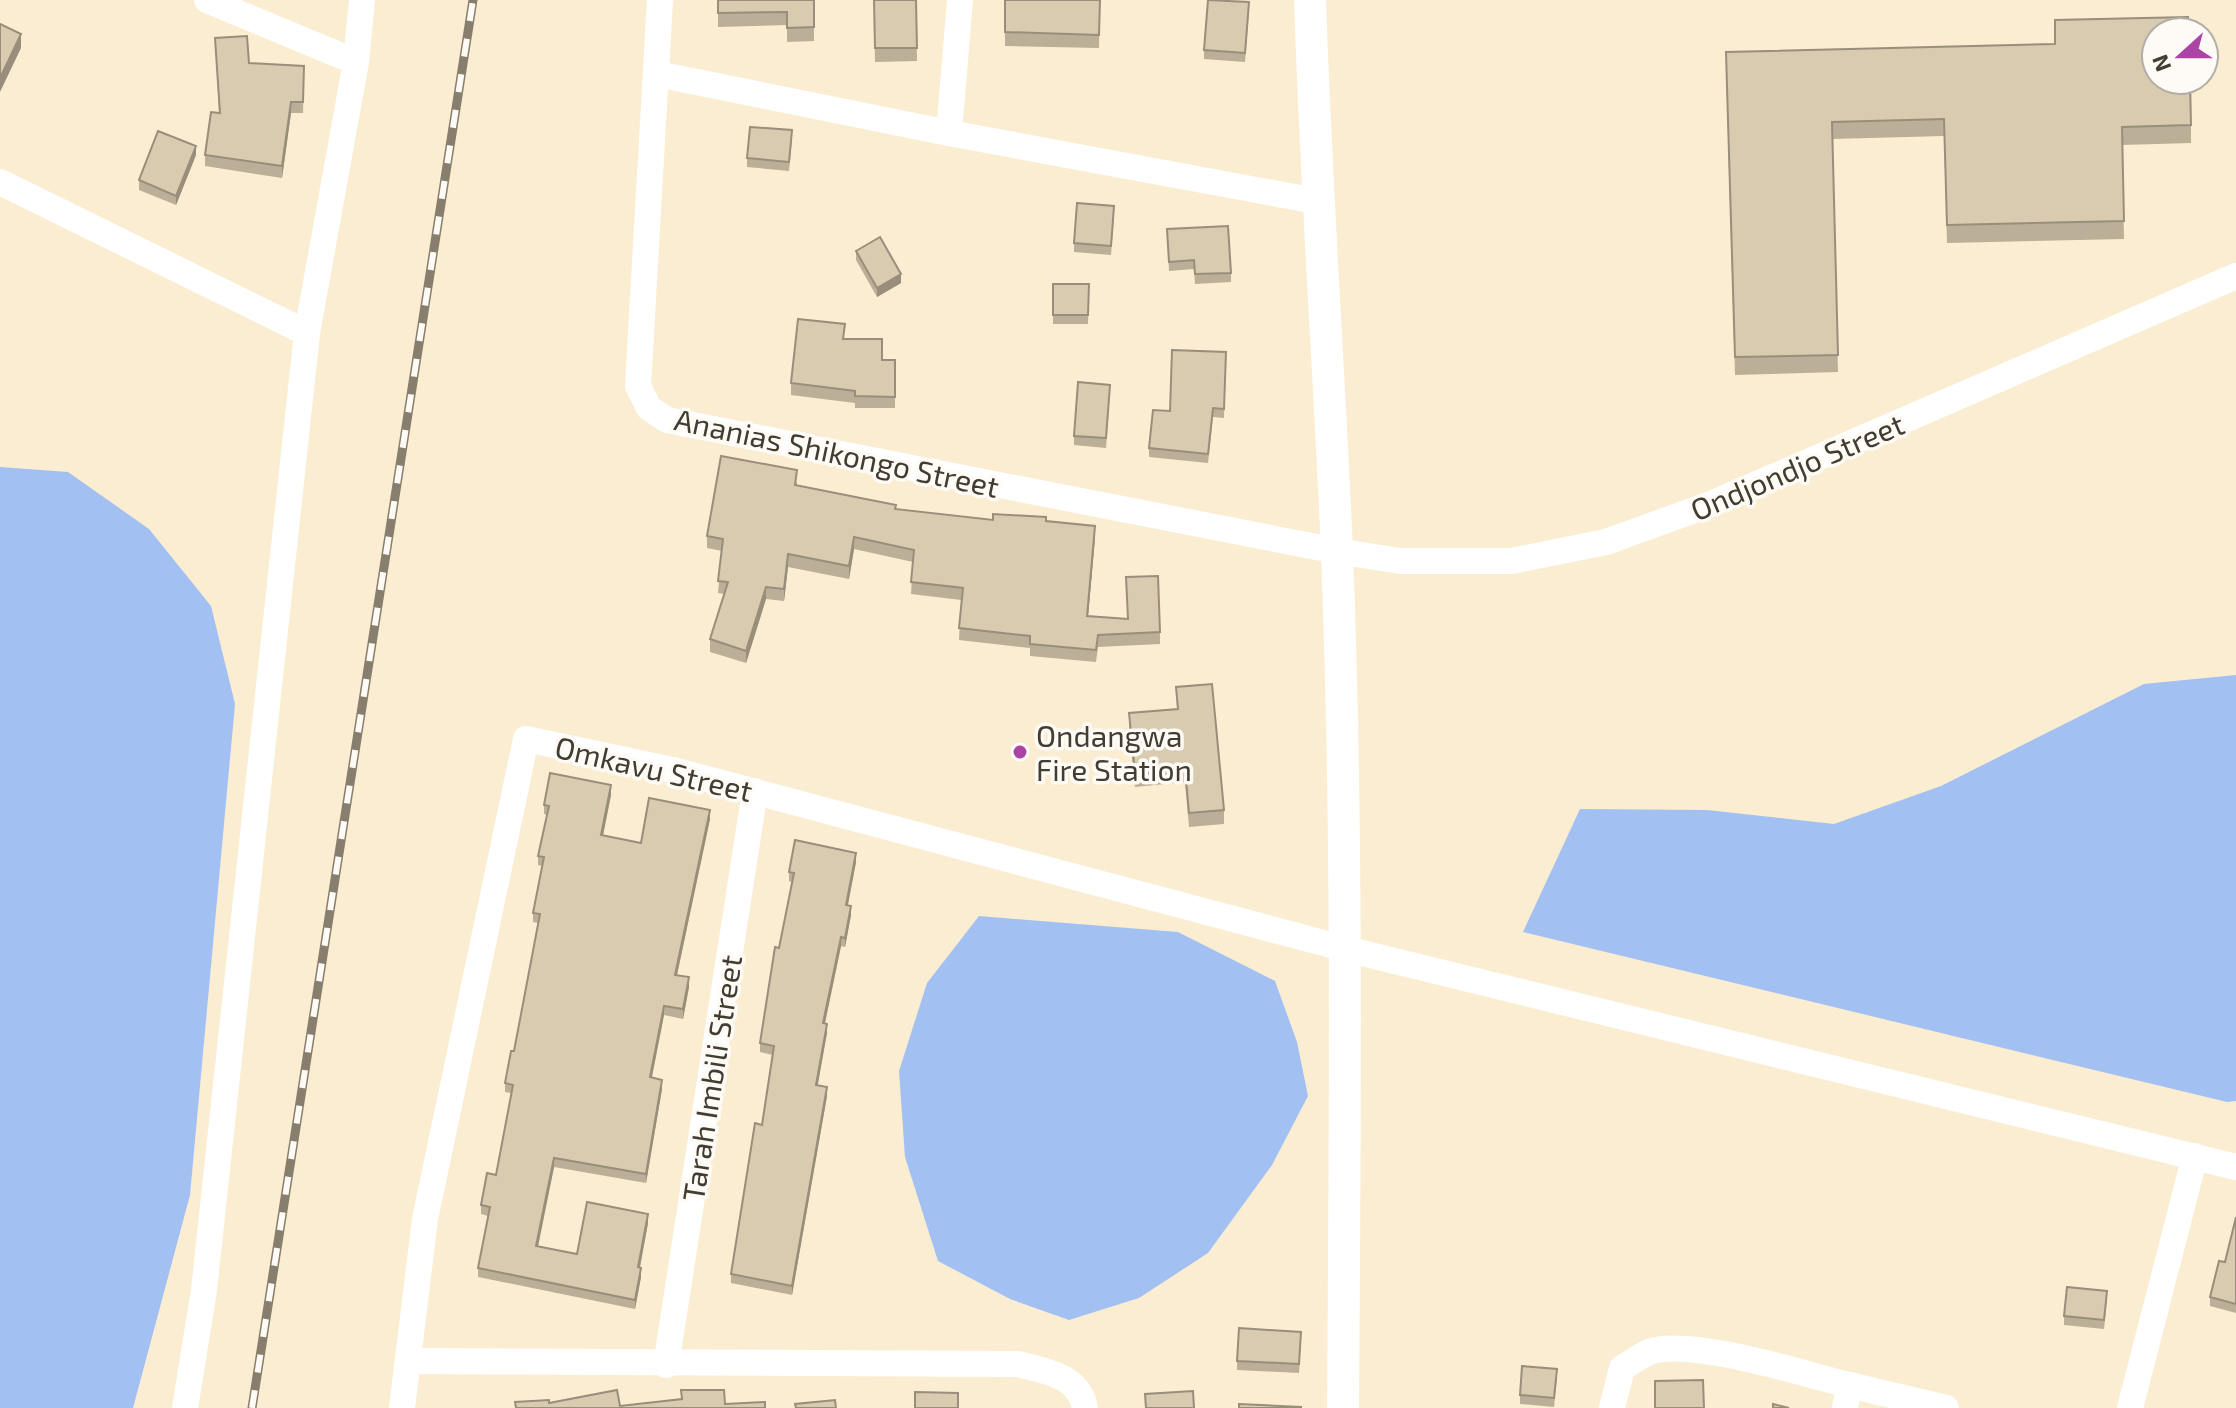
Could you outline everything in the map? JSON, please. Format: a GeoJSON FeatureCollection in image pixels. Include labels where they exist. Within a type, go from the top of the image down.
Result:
{"type":"FeatureCollection","features":[{"type":"Feature","properties":{"kind":"street"},"geometry":{"type":"LineString","coordinates":[[207,0],[356,62]]}},
{"type":"Feature","properties":{"kind":"street"},"geometry":{"type":"LineString","coordinates":[[185,1408],[204,1290],[307,333],[356,62],[362,0]]}},
{"type":"Feature","properties":{"kind":"street","name":"Ananias Shikongo Street"},"geometry":{"type":"LineString","coordinates":[[660,0],[638,386],[649,408],[667,420],[1337,551]]}},
{"type":"Feature","properties":{"kind":"street"},"geometry":{"type":"LineString","coordinates":[[949,133],[960,0]]}},
{"type":"Feature","properties":{"kind":"street"},"geometry":{"type":"LineString","coordinates":[[1310,0],[1316,201],[1337,551],[1346,949],[1343,1408]]}},
{"type":"Feature","properties":{"kind":"street"},"geometry":{"type":"LineString","coordinates":[[657,74],[949,133],[1316,201]]}},
{"type":"Feature","properties":{"kind":"street"},"geometry":{"type":"LineString","coordinates":[[0,182],[307,333]]}},
{"type":"Feature","properties":{"kind":"street","name":"Ondjondjo Street"},"geometry":{"type":"LineString","coordinates":[[1337,551],[1400,561],[1511,561],[1606,542],[1711,504],[2236,276]]}},
{"type":"Feature","properties":{"kind":"street","name":"Omkavu Street"},"geometry":{"type":"LineString","coordinates":[[402,1408],[425,1219],[526,739],[755,791],[1346,949],[2236,1167]]}},
{"type":"Feature","properties":{"kind":"street","name":"Tarah Imbili Street"},"geometry":{"type":"LineString","coordinates":[[666,1365],[755,791]]}},
{"type":"Feature","properties":{"kind":"street"},"geometry":{"type":"LineString","coordinates":[[2130,1408],[2195,1156]]}},
{"type":"Feature","properties":{"kind":"street"},"geometry":{"type":"LineString","coordinates":[[1612,1408],[1622,1368],[1649,1352],[1676,1348],[1714,1353],[1847,1396],[1946,1408]]}},
{"type":"Feature","properties":{"kind":"street"},"geometry":{"type":"LineString","coordinates":[[409,1361],[666,1365],[1018,1364],[1063,1376],[1083,1397],[1085,1408]]}},
{"type":"Feature","properties":{"kind":"water"},"geometry":{"type":"Polygon","coordinates":[[[0,467],[68,472],[149,529],[211,606],[235,704],[190,1195],[133,1408],[0,1408],[0,467]]]}},
{"type":"Feature","properties":{"kind":"water"},"geometry":{"type":"Polygon","coordinates":[[[2236,675],[2236,1101],[2227,1102],[1523,932],[1580,809],[1707,810],[1834,824],[1941,786],[2144,684],[2236,675]]]}},
{"type":"Feature","properties":{"kind":"water"},"geometry":{"type":"Polygon","coordinates":[[[979,916],[1178,932],[1275,981],[1297,1042],[1308,1096],[1272,1165],[1208,1253],[1139,1298],[1069,1320],[1010,1299],[938,1261],[905,1157],[899,1071],[927,983],[979,916]]]}},
{"type":"Feature","properties":{"kind":"building"},"geometry":{"type":"Polygon","coordinates":[[[718,0],[814,0],[814,27],[787,28],[787,12],[718,13],[718,0]]]}},
{"type":"Feature","properties":{"kind":"building"},"geometry":{"type":"Polygon","coordinates":[[[874,0],[916,0],[917,48],[875,48],[874,0]]]}},
{"type":"Feature","properties":{"kind":"building"},"geometry":{"type":"Polygon","coordinates":[[[1005,0],[1100,0],[1099,35],[1005,32],[1005,0]]]}},
{"type":"Feature","properties":{"kind":"building"},"geometry":{"type":"Polygon","coordinates":[[[1208,0],[1249,2],[1245,53],[1204,50],[1208,0]]]}},
{"type":"Feature","properties":{"kind":"building"},"geometry":{"type":"Polygon","coordinates":[[[2140,18],[2140,96],[2190,96],[2191,125],[2122,127],[2124,221],[1947,225],[1944,119],[1832,122],[1838,355],[1735,357],[1726,52],[2055,44],[2055,20],[2140,18]]]}},
{"type":"Feature","properties":{"kind":"building"},"geometry":{"type":"Polygon","coordinates":[[[0,24],[21,34],[0,78],[0,24]]]}},
{"type":"Feature","properties":{"kind":"building"},"geometry":{"type":"Polygon","coordinates":[[[247,36],[249,63],[304,66],[303,102],[291,102],[282,166],[205,155],[211,112],[220,113],[215,38],[247,36]]]}},
{"type":"Feature","properties":{"kind":"building"},"geometry":{"type":"Polygon","coordinates":[[[750,127],[792,130],[789,162],[747,158],[750,127]]]}},
{"type":"Feature","properties":{"kind":"building"},"geometry":{"type":"Polygon","coordinates":[[[158,131],[196,146],[176,196],[139,180],[158,131]]]}},
{"type":"Feature","properties":{"kind":"building"},"geometry":{"type":"Polygon","coordinates":[[[1077,203],[1114,206],[1111,246],[1074,243],[1077,203]]]}},
{"type":"Feature","properties":{"kind":"building"},"geometry":{"type":"Polygon","coordinates":[[[1228,226],[1231,273],[1195,274],[1194,260],[1169,262],[1167,229],[1228,226]]]}},
{"type":"Feature","properties":{"kind":"building"},"geometry":{"type":"Polygon","coordinates":[[[880,237],[901,274],[877,288],[856,251],[880,237]]]}},
{"type":"Feature","properties":{"kind":"building"},"geometry":{"type":"Polygon","coordinates":[[[1053,284],[1089,284],[1088,315],[1053,315],[1053,284]]]}},
{"type":"Feature","properties":{"kind":"building"},"geometry":{"type":"Polygon","coordinates":[[[798,319],[845,324],[843,339],[882,339],[882,360],[895,360],[895,397],[855,396],[855,391],[791,383],[798,319]]]}},
{"type":"Feature","properties":{"kind":"building"},"geometry":{"type":"Polygon","coordinates":[[[1172,350],[1226,352],[1224,409],[1213,408],[1208,454],[1149,448],[1153,410],[1170,411],[1172,350]]]}},
{"type":"Feature","properties":{"kind":"building"},"geometry":{"type":"Polygon","coordinates":[[[1078,382],[1110,385],[1106,438],[1074,436],[1078,382]]]}},
{"type":"Feature","properties":{"kind":"building"},"geometry":{"type":"Polygon","coordinates":[[[721,456],[797,470],[795,485],[896,505],[895,509],[993,520],[993,514],[1046,517],[1046,521],[1095,526],[1087,616],[1128,619],[1126,577],[1158,576],[1160,632],[1098,635],[1096,650],[1030,644],[1030,636],[959,628],[963,588],[911,582],[914,550],[854,537],[849,566],[788,554],[784,589],[766,587],[746,651],[710,639],[728,582],[718,581],[723,539],[707,536],[721,456]]]}},
{"type":"Feature","properties":{"kind":"building"},"geometry":{"type":"Polygon","coordinates":[[[1212,684],[1224,810],[1189,813],[1185,768],[1135,773],[1129,713],[1178,709],[1176,687],[1212,684]]]}},
{"type":"Feature","properties":{"kind":"building"},"geometry":{"type":"Polygon","coordinates":[[[550,773],[611,785],[601,835],[641,843],[649,798],[710,810],[675,975],[689,977],[683,1009],[664,1006],[650,1077],[662,1080],[646,1174],[554,1158],[536,1246],[577,1254],[587,1202],[648,1214],[635,1300],[478,1268],[490,1207],[481,1205],[487,1173],[496,1175],[513,1085],[505,1083],[540,914],[533,913],[544,857],[538,856],[549,806],[544,805],[550,773]]]}},
{"type":"Feature","properties":{"kind":"building"},"geometry":{"type":"Polygon","coordinates":[[[795,840],[856,853],[846,905],[851,906],[845,938],[841,937],[823,1023],[827,1024],[816,1085],[827,1087],[792,1286],[731,1274],[755,1123],[762,1125],[774,1046],[760,1043],[775,947],[779,948],[794,873],[789,872],[795,840]]]}},
{"type":"Feature","properties":{"kind":"building"},"geometry":{"type":"Polygon","coordinates":[[[2236,1217],[2236,1304],[2210,1297],[2219,1261],[2225,1262],[2236,1217]]]}},
{"type":"Feature","properties":{"kind":"building"},"geometry":{"type":"Polygon","coordinates":[[[2067,1287],[2107,1291],[2104,1320],[2064,1316],[2067,1287]]]}},
{"type":"Feature","properties":{"kind":"building"},"geometry":{"type":"Polygon","coordinates":[[[1239,1328],[1301,1332],[1299,1364],[1237,1361],[1239,1328]]]}},
{"type":"Feature","properties":{"kind":"building"},"geometry":{"type":"Polygon","coordinates":[[[1522,1366],[1557,1369],[1554,1398],[1520,1395],[1522,1366]]]}},
{"type":"Feature","properties":{"kind":"building"},"geometry":{"type":"Polygon","coordinates":[[[1703,1380],[1704,1408],[1655,1408],[1655,1381],[1703,1380]]]}},
{"type":"Feature","properties":{"kind":"building"},"geometry":{"type":"Polygon","coordinates":[[[617,1390],[620,1406],[682,1399],[681,1390],[724,1390],[725,1404],[765,1402],[765,1408],[516,1408],[515,1402],[549,1400],[549,1403],[617,1390]]]}},
{"type":"Feature","properties":{"kind":"building"},"geometry":{"type":"Polygon","coordinates":[[[1193,1391],[1194,1408],[1146,1408],[1145,1394],[1193,1391]]]}},
{"type":"Feature","properties":{"kind":"building"},"geometry":{"type":"Polygon","coordinates":[[[915,1392],[958,1393],[958,1408],[915,1408],[915,1392]]]}},
{"type":"Feature","properties":{"kind":"building"},"geometry":{"type":"Polygon","coordinates":[[[835,1400],[836,1408],[796,1408],[795,1404],[835,1400]]]}},
{"type":"Feature","properties":{"kind":"building"},"geometry":{"type":"Polygon","coordinates":[[[1239,1404],[1301,1407],[1301,1408],[1239,1408],[1239,1404]]]}},
{"type":"Feature","properties":{"kind":"railway"},"geometry":{"type":"LineString","coordinates":[[252,1408],[473,0]]}},
{"type":"Feature","properties":{"kind":"place","name":"Ondangwa Fire Station"},"geometry":{"type":"Point","coordinates":[1020,752]}}]}
